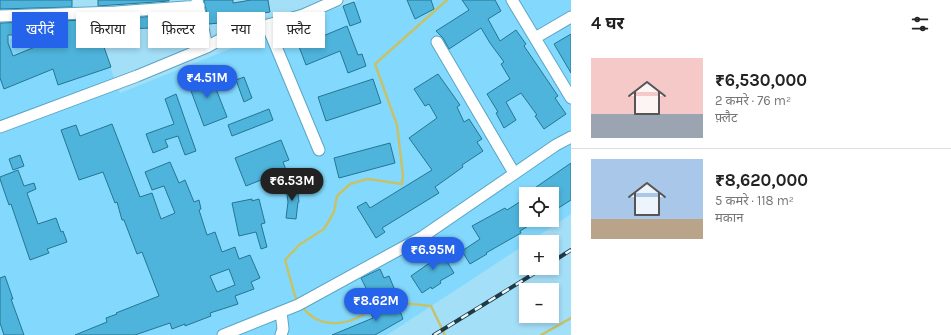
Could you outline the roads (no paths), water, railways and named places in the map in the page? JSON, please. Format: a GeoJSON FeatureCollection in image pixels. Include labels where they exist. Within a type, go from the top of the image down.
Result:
{"type":"FeatureCollection","features":[{"type":"Feature","properties":{"kind":"street"},"geometry":{"type":"LineString","coordinates":[[209,46],[223,38],[303,14],[337,0]]}},
{"type":"Feature","properties":{"kind":"street"},"geometry":{"type":"LineString","coordinates":[[512,0],[571,98]]}},
{"type":"Feature","properties":{"kind":"street"},"geometry":{"type":"LineString","coordinates":[[0,16],[116,12],[198,3]]}},
{"type":"Feature","properties":{"kind":"street"},"geometry":{"type":"LineString","coordinates":[[535,38],[571,17]]}},
{"type":"Feature","properties":{"kind":"street"},"geometry":{"type":"LineString","coordinates":[[267,25],[319,150]]}},
{"type":"Feature","properties":{"kind":"street"},"geometry":{"type":"LineString","coordinates":[[437,42],[514,174]]}},
{"type":"Feature","properties":{"kind":"street"},"geometry":{"type":"LineString","coordinates":[[0,127],[137,76],[205,48]]}},
{"type":"Feature","properties":{"kind":"street"},"geometry":{"type":"LineString","coordinates":[[223,335],[298,305],[422,237],[556,145],[571,137]]}},
{"type":"Feature","properties":{"kind":"street"},"geometry":{"type":"LineString","coordinates":[[281,312],[283,329],[281,335]]}},
{"type":"Feature","properties":{"kind":"waterway"},"geometry":{"type":"LineString","coordinates":[[299,302],[295,296],[285,260],[299,245],[324,229],[334,212],[337,196],[350,184],[368,179],[402,184],[403,175],[397,125],[375,64],[447,0]]}},
{"type":"Feature","properties":{"kind":"waterway"},"geometry":{"type":"LineString","coordinates":[[302,306],[314,318],[330,323],[347,322],[355,319],[383,301],[431,306],[445,335]]}},
{"type":"Feature","properties":{"kind":"waterway"},"geometry":{"type":"LineString","coordinates":[[541,335],[571,318]]}},
{"type":"Feature","properties":{"kind":"railway"},"geometry":{"type":"LineString","coordinates":[[559,258],[571,250]]}},
{"type":"Feature","properties":{"kind":"railway"},"geometry":{"type":"LineString","coordinates":[[434,335],[532,275]]}}]}
